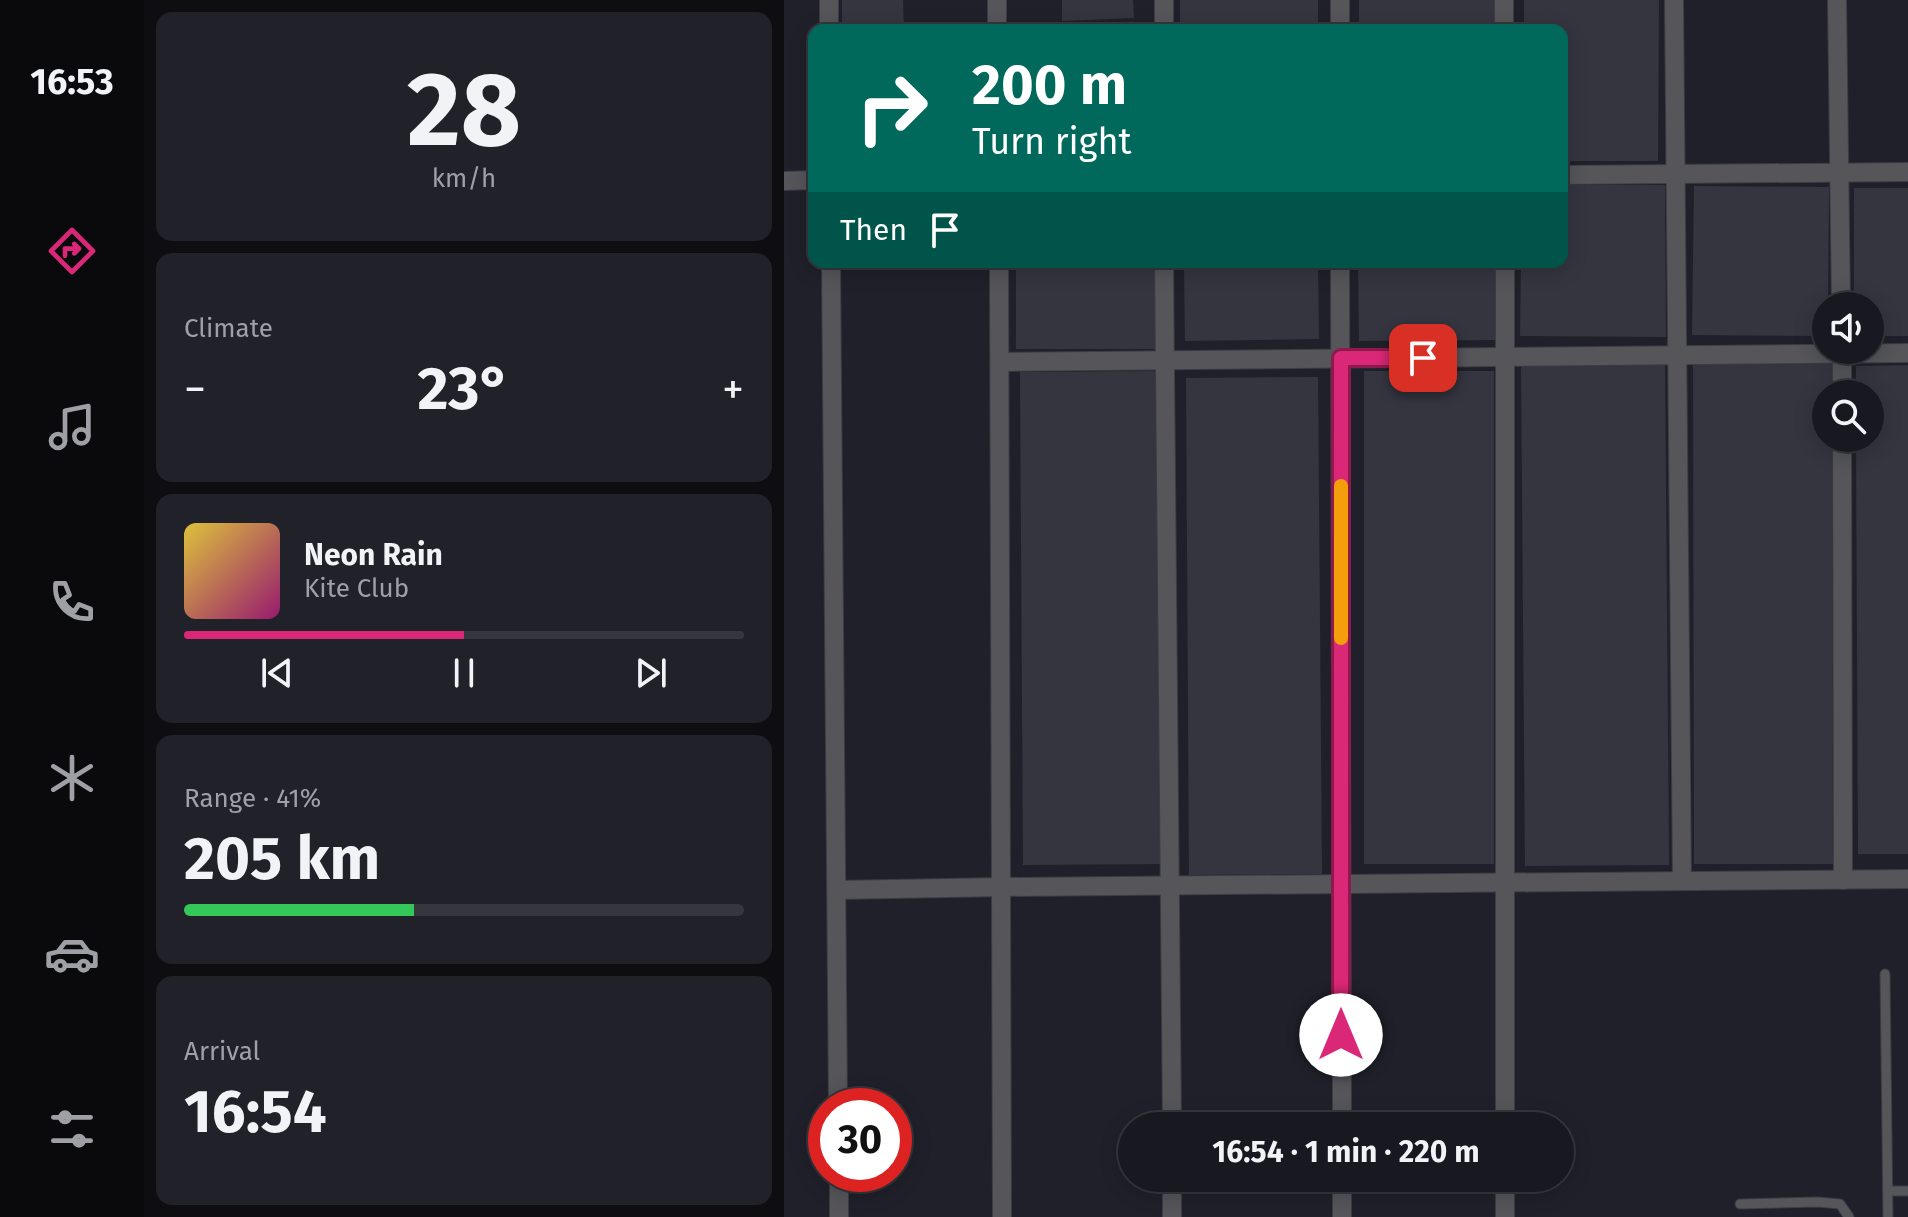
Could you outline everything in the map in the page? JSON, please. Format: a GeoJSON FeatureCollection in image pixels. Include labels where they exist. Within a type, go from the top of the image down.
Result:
{"type":"FeatureCollection","features":[{"type":"Feature","properties":{"kind":"street"},"geometry":{"type":"LineString","coordinates":[[829,0],[829,24]]}},
{"type":"Feature","properties":{"kind":"street"},"geometry":{"type":"LineString","coordinates":[[997,0],[997,24]]}},
{"type":"Feature","properties":{"kind":"street"},"geometry":{"type":"LineString","coordinates":[[1164,0],[1164,24]]}},
{"type":"Feature","properties":{"kind":"street"},"geometry":{"type":"LineString","coordinates":[[1340,0],[1340,24]]}},
{"type":"Feature","properties":{"kind":"street"},"geometry":{"type":"LineString","coordinates":[[1504,0],[1504,24]]}},
{"type":"Feature","properties":{"kind":"street"},"geometry":{"type":"LineString","coordinates":[[1674,0],[1682,881]]}},
{"type":"Feature","properties":{"kind":"street"},"geometry":{"type":"LineString","coordinates":[[1837,0],[1841,292]]}},
{"type":"Feature","properties":{"kind":"street"},"geometry":{"type":"LineString","coordinates":[[1568,175],[1908,172]]}},
{"type":"Feature","properties":{"kind":"street"},"geometry":{"type":"LineString","coordinates":[[784,181],[808,180]]}},
{"type":"Feature","properties":{"kind":"street"},"geometry":{"type":"LineString","coordinates":[[831,268],[838,1088]]}},
{"type":"Feature","properties":{"kind":"street"},"geometry":{"type":"LineString","coordinates":[[999,268],[1002,1217]]}},
{"type":"Feature","properties":{"kind":"street"},"geometry":{"type":"LineString","coordinates":[[1164,268],[1172,1112]]}},
{"type":"Feature","properties":{"kind":"street"},"geometry":{"type":"LineString","coordinates":[[1340,268],[1342,1112]]}},
{"type":"Feature","properties":{"kind":"street"},"geometry":{"type":"LineString","coordinates":[[1505,268],[1505,1112]]}},
{"type":"Feature","properties":{"kind":"street"},"geometry":{"type":"LineString","coordinates":[[1000,362],[1812,353]]}},
{"type":"Feature","properties":{"kind":"street"},"geometry":{"type":"LineString","coordinates":[[1884,353],[1908,353]]}},
{"type":"Feature","properties":{"kind":"street"},"geometry":{"type":"LineString","coordinates":[[1842,452],[1843,880]]}},
{"type":"Feature","properties":{"kind":"street"},"geometry":{"type":"LineString","coordinates":[[837,890],[1908,879]]}},
{"type":"Feature","properties":{"kind":"street"},"geometry":{"type":"LineString","coordinates":[[839,1192],[839,1217]]}},
{"type":"Feature","properties":{"kind":"street"},"geometry":{"type":"LineString","coordinates":[[1172,1192],[1172,1217]]}},
{"type":"Feature","properties":{"kind":"street"},"geometry":{"type":"LineString","coordinates":[[1342,1192],[1342,1217]]}},
{"type":"Feature","properties":{"kind":"street"},"geometry":{"type":"LineString","coordinates":[[1505,1192],[1505,1217]]}},
{"type":"Feature","properties":{"kind":"lane"},"geometry":{"type":"LineString","coordinates":[[1885,974],[1888,1217]]}},
{"type":"Feature","properties":{"kind":"lane"},"geometry":{"type":"LineString","coordinates":[[1888,1191],[1908,1191]]}},
{"type":"Feature","properties":{"kind":"lane"},"geometry":{"type":"LineString","coordinates":[[1740,1204],[1840,1204],[1849,1217]]}},
{"type":"Feature","properties":{"kind":"building"},"geometry":{"type":"Polygon","coordinates":[[[842,0],[903,0],[904,24],[842,24],[842,0]]]}},
{"type":"Feature","properties":{"kind":"building"},"geometry":{"type":"Polygon","coordinates":[[[1062,0],[1133,0],[1134,18],[1062,21],[1062,0]]]}},
{"type":"Feature","properties":{"kind":"building"},"geometry":{"type":"Polygon","coordinates":[[[1180,0],[1318,0],[1318,24],[1180,24],[1180,0]]]}},
{"type":"Feature","properties":{"kind":"building"},"geometry":{"type":"Polygon","coordinates":[[[1359,0],[1494,0],[1494,24],[1359,24],[1359,0]]]}},
{"type":"Feature","properties":{"kind":"building"},"geometry":{"type":"Polygon","coordinates":[[[1524,0],[1659,0],[1658,161],[1568,161],[1568,24],[1524,24],[1524,0]]]}},
{"type":"Feature","properties":{"kind":"building"},"geometry":{"type":"Polygon","coordinates":[[[1568,185],[1665,185],[1666,337],[1520,336],[1521,268],[1568,268],[1568,185]]]}},
{"type":"Feature","properties":{"kind":"building"},"geometry":{"type":"Polygon","coordinates":[[[1694,186],[1829,187],[1828,292],[1812,292],[1812,336],[1692,335],[1694,186]]]}},
{"type":"Feature","properties":{"kind":"building"},"geometry":{"type":"Polygon","coordinates":[[[1854,188],[1908,188],[1908,336],[1884,336],[1884,292],[1854,292],[1854,188]]]}},
{"type":"Feature","properties":{"kind":"building"},"geometry":{"type":"Polygon","coordinates":[[[1016,268],[1156,268],[1156,349],[1016,349],[1016,268]]]}},
{"type":"Feature","properties":{"kind":"building"},"geometry":{"type":"Polygon","coordinates":[[[1184,268],[1318,268],[1319,339],[1185,341],[1184,268]]]}},
{"type":"Feature","properties":{"kind":"building"},"geometry":{"type":"Polygon","coordinates":[[[1358,268],[1498,268],[1498,340],[1359,341],[1358,268]]]}},
{"type":"Feature","properties":{"kind":"building"},"geometry":{"type":"Polygon","coordinates":[[[1812,360],[1812,364],[1832,364],[1832,380],[1812,380],[1812,452],[1832,452],[1833,864],[1694,864],[1693,361],[1812,360]]]}},
{"type":"Feature","properties":{"kind":"building"},"geometry":{"type":"Polygon","coordinates":[[[1665,364],[1669,865],[1525,866],[1521,365],[1665,364]]]}},
{"type":"Feature","properties":{"kind":"building"},"geometry":{"type":"Polygon","coordinates":[[[1908,365],[1908,854],[1858,854],[1856,452],[1884,452],[1884,380],[1856,380],[1856,366],[1908,365]]]}},
{"type":"Feature","properties":{"kind":"building"},"geometry":{"type":"Polygon","coordinates":[[[1161,371],[1165,864],[1023,865],[1020,372],[1161,371]]]}},
{"type":"Feature","properties":{"kind":"building"},"geometry":{"type":"Polygon","coordinates":[[[1364,371],[1494,371],[1494,864],[1364,864],[1364,371]]]}},
{"type":"Feature","properties":{"kind":"building"},"geometry":{"type":"Polygon","coordinates":[[[1318,377],[1322,874],[1189,875],[1186,378],[1318,377]]]}},
{"type":"Feature","properties":{"kind":"slow traffic"},"geometry":{"type":"LineString","coordinates":[[1341,486],[1341,638]]}},
{"type":"Feature","properties":{"kind":"route"},"geometry":{"type":"LineString","coordinates":[[1341,1035],[1341,358],[1423,358]]}}]}
